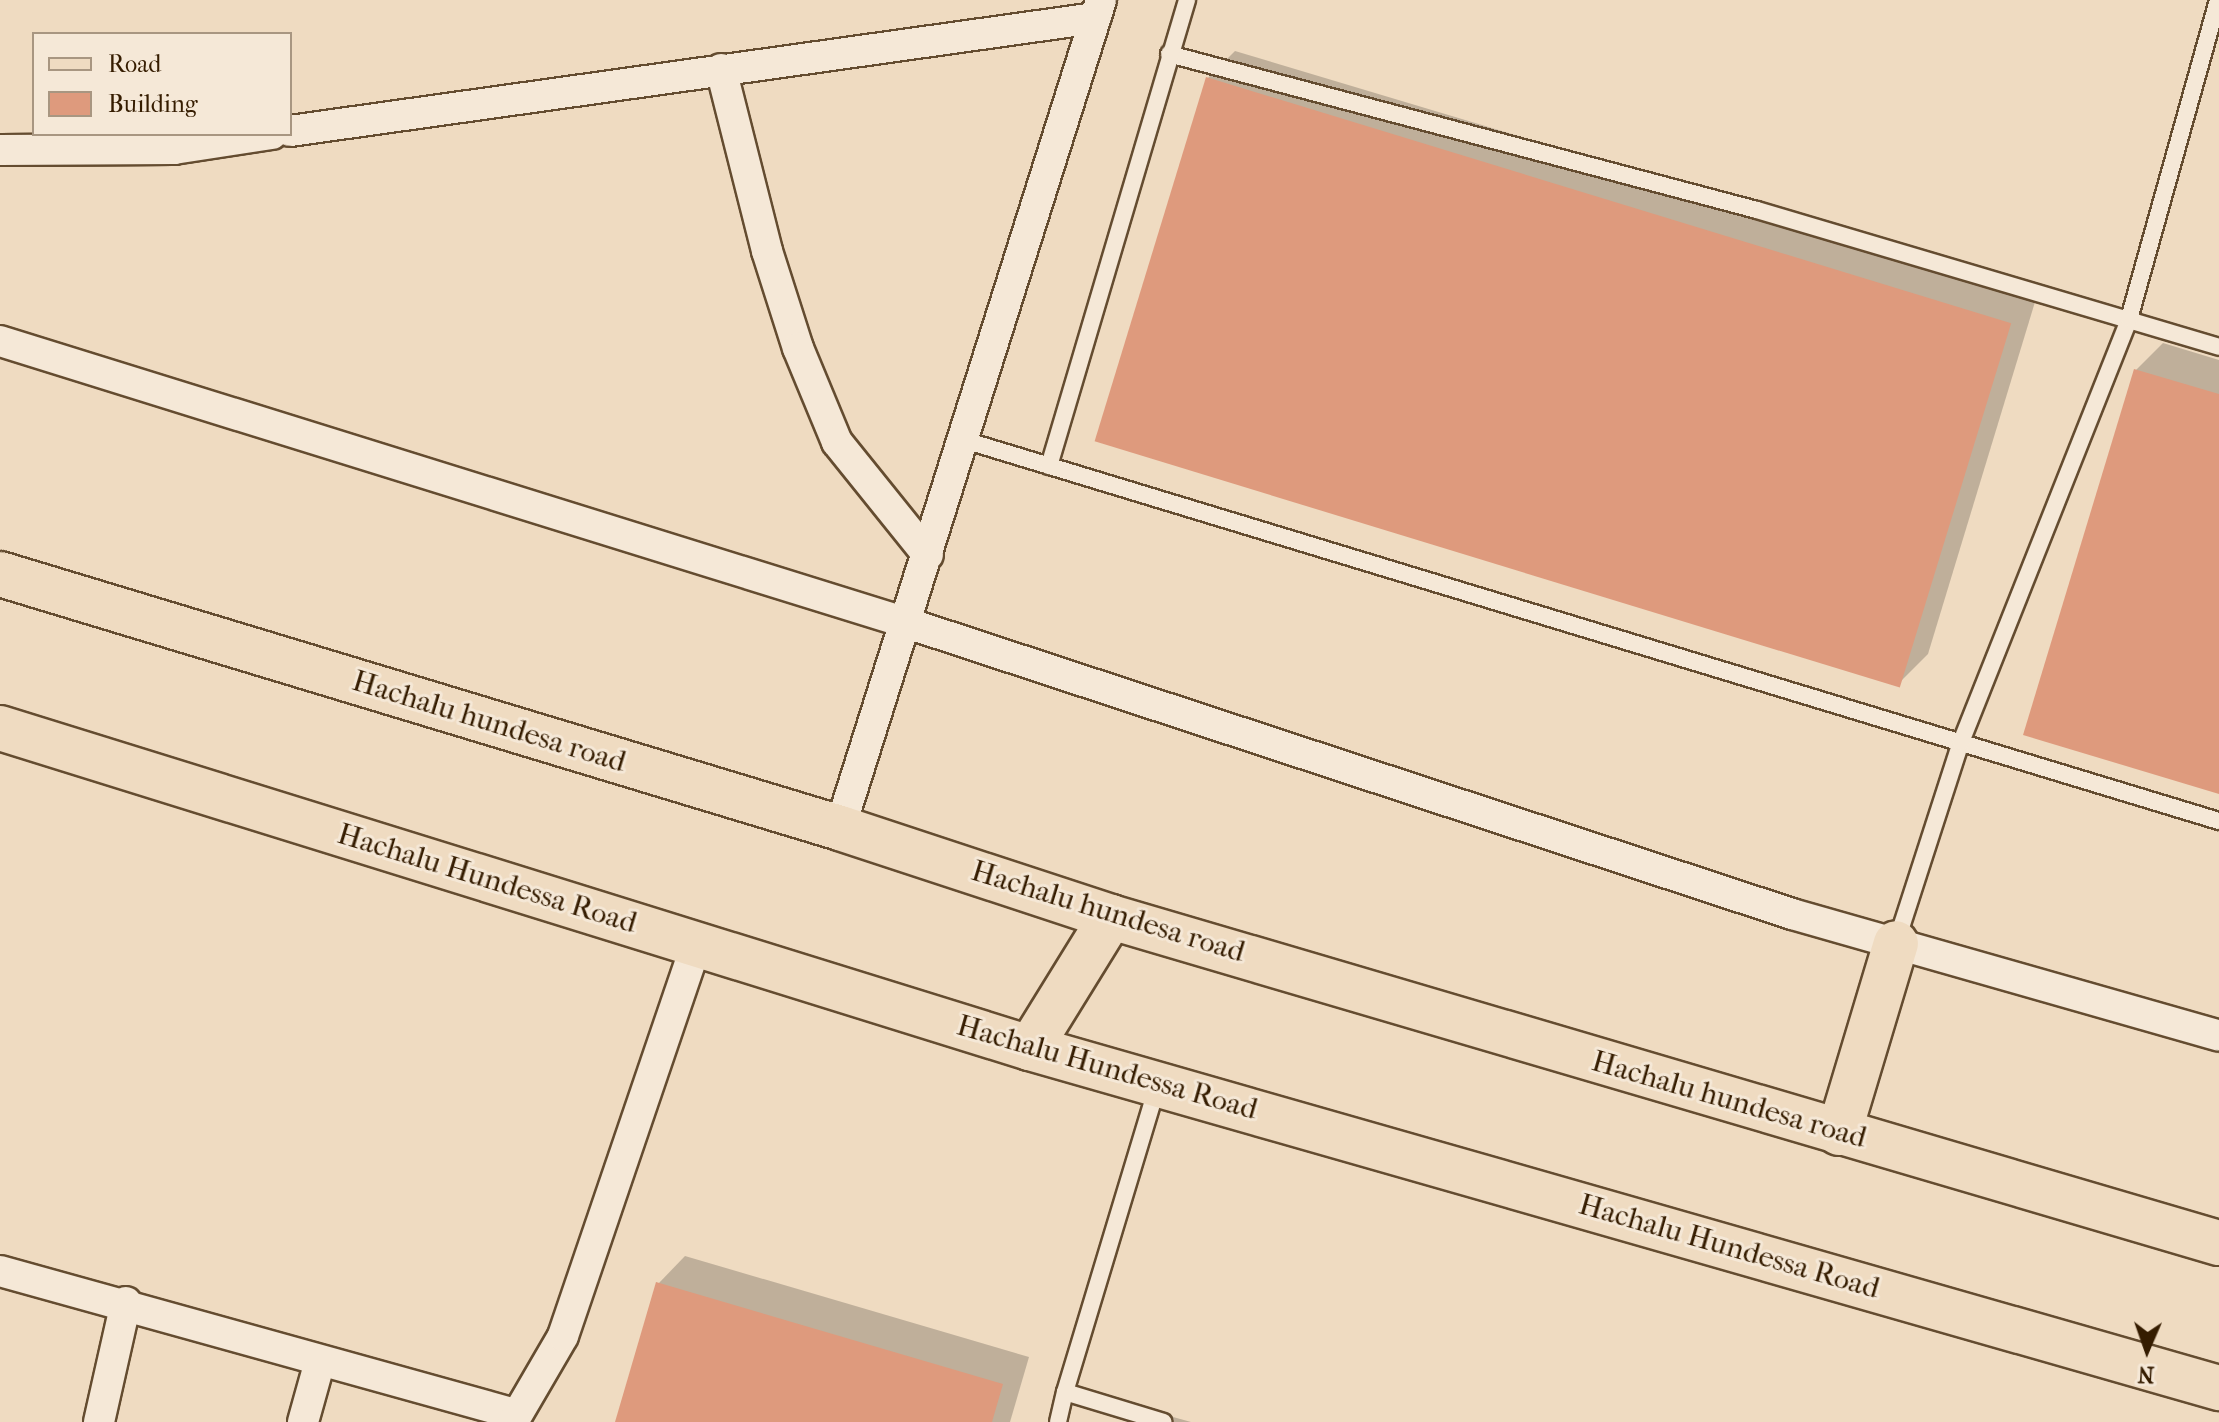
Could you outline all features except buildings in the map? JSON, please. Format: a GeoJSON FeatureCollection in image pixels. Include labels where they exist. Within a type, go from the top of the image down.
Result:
{"type":"FeatureCollection","features":[{"type":"Feature","properties":{"kind":"main road","name":"Hachalu hundesa road"},"geometry":{"type":"LineString","coordinates":[[0,574],[840,828],[1111,917],[2219,1243]]}},
{"type":"Feature","properties":{"kind":"main road","name":"Hachalu Hundessa Road"},"geometry":{"type":"LineString","coordinates":[[0,728],[1030,1048],[1158,1082],[2219,1388]]}},
{"type":"Feature","properties":{"kind":"main road"},"geometry":{"type":"LineString","coordinates":[[1030,1048],[1111,917]]}},
{"type":"Feature","properties":{"kind":"main road"},"geometry":{"type":"LineString","coordinates":[[1839,1133],[1896,943]]}},
{"type":"Feature","properties":{"kind":"street"},"geometry":{"type":"LineString","coordinates":[[292,131],[721,69],[1098,9],[840,828]]}},
{"type":"Feature","properties":{"kind":"street"},"geometry":{"type":"LineString","coordinates":[[721,69],[767,251],[798,348],[837,442],[928,555]]}},
{"type":"Feature","properties":{"kind":"street"},"geometry":{"type":"LineString","coordinates":[[0,150],[174,149],[259,136]]}},
{"type":"Feature","properties":{"kind":"street"},"geometry":{"type":"LineString","coordinates":[[0,341],[907,623],[1792,914],[2219,1036]]}},
{"type":"Feature","properties":{"kind":"street"},"geometry":{"type":"LineString","coordinates":[[0,1271],[126,1302],[514,1418],[563,1336],[696,945]]}},
{"type":"Feature","properties":{"kind":"street"},"geometry":{"type":"LineString","coordinates":[[99,1422],[126,1302]]}},
{"type":"Feature","properties":{"kind":"street"},"geometry":{"type":"LineString","coordinates":[[303,1422],[320,1361]]}},
{"type":"Feature","properties":{"kind":"lane"},"geometry":{"type":"LineString","coordinates":[[1049,466],[1187,0]]}},
{"type":"Feature","properties":{"kind":"lane"},"geometry":{"type":"LineString","coordinates":[[1896,943],[1961,742],[2129,319],[2218,0]]}},
{"type":"Feature","properties":{"kind":"lane"},"geometry":{"type":"LineString","coordinates":[[1169,54],[1757,210],[2219,347]]}},
{"type":"Feature","properties":{"kind":"lane"},"geometry":{"type":"LineString","coordinates":[[964,440],[2219,821]]}},
{"type":"Feature","properties":{"kind":"lane"},"geometry":{"type":"LineString","coordinates":[[1058,1422],[1158,1082]]}},
{"type":"Feature","properties":{"kind":"lane"},"geometry":{"type":"LineString","coordinates":[[1065,1392],[1164,1422]]}}]}
